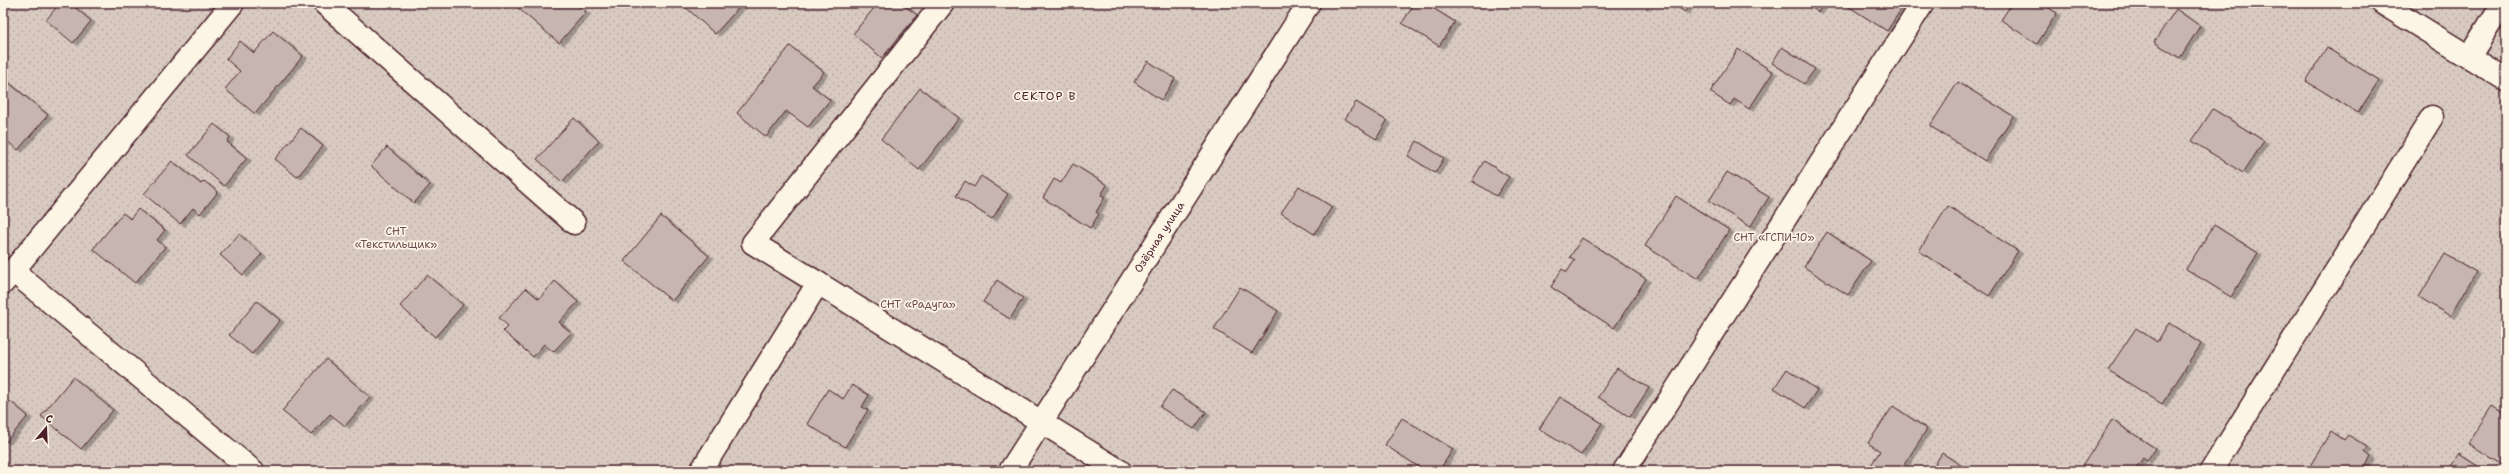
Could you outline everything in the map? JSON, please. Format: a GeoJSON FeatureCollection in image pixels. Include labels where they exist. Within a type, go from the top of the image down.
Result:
{"type":"FeatureCollection","features":[{"type":"Feature","properties":{"kind":"street"},"geometry":{"type":"LineString","coordinates":[[234,3],[8,277],[253,471]]}},
{"type":"Feature","properties":{"kind":"street"},"geometry":{"type":"LineString","coordinates":[[324,3],[574,223]]}},
{"type":"Feature","properties":{"kind":"street"},"geometry":{"type":"LineString","coordinates":[[943,3],[752,243],[1120,471]]}},
{"type":"Feature","properties":{"kind":"street","name":"Озёрная улица"},"geometry":{"type":"LineString","coordinates":[[1010,471],[1309,3]]}},
{"type":"Feature","properties":{"kind":"street"},"geometry":{"type":"LineString","coordinates":[[1624,471],[1923,3]]}},
{"type":"Feature","properties":{"kind":"street"},"geometry":{"type":"LineString","coordinates":[[2382,3],[2506,80]]}},
{"type":"Feature","properties":{"kind":"street"},"geometry":{"type":"LineString","coordinates":[[2469,57],[2503,3]]}},
{"type":"Feature","properties":{"kind":"street"},"geometry":{"type":"LineString","coordinates":[[2211,471],[2432,117]]}},
{"type":"Feature","properties":{"kind":"street"},"geometry":{"type":"LineString","coordinates":[[701,471],[818,283]]}},
{"type":"Feature","properties":{"kind":"green space"},"geometry":{"type":"Polygon","coordinates":[[[3,3],[2506,3],[2506,471],[3,471],[3,3]]]}},
{"type":"Feature","properties":{"kind":"building"},"geometry":{"type":"Polygon","coordinates":[[[60,3],[70,3],[91,21],[73,43],[46,20],[60,3]]]}},
{"type":"Feature","properties":{"kind":"building"},"geometry":{"type":"Polygon","coordinates":[[[512,3],[575,3],[586,12],[559,43],[512,3]]]}},
{"type":"Feature","properties":{"kind":"building"},"geometry":{"type":"Polygon","coordinates":[[[681,3],[743,3],[715,34],[681,3]]]}},
{"type":"Feature","properties":{"kind":"building"},"geometry":{"type":"Polygon","coordinates":[[[878,3],[901,3],[917,15],[882,58],[853,34],[878,3]]]}},
{"type":"Feature","properties":{"kind":"building"},"geometry":{"type":"Polygon","coordinates":[[[1415,3],[1425,3],[1455,22],[1439,46],[1402,23],[1415,3]]]}},
{"type":"Feature","properties":{"kind":"building"},"geometry":{"type":"Polygon","coordinates":[[[1671,3],[1690,3],[1685,12],[1671,3]]]}},
{"type":"Feature","properties":{"kind":"building"},"geometry":{"type":"Polygon","coordinates":[[[1805,3],[1824,3],[1818,12],[1805,3]]]}},
{"type":"Feature","properties":{"kind":"building"},"geometry":{"type":"Polygon","coordinates":[[[1843,3],[1905,3],[1887,31],[1843,3]]]}},
{"type":"Feature","properties":{"kind":"building"},"geometry":{"type":"Polygon","coordinates":[[[2012,3],[2040,3],[2057,13],[2037,44],[2001,20],[2012,3]]]}},
{"type":"Feature","properties":{"kind":"building"},"geometry":{"type":"Polygon","coordinates":[[[2176,9],[2200,26],[2180,58],[2154,42],[2176,9]]]}},
{"type":"Feature","properties":{"kind":"building"},"geometry":{"type":"Polygon","coordinates":[[[273,31],[303,56],[255,114],[225,89],[240,71],[226,59],[240,41],[254,53],[273,31]]]}},
{"type":"Feature","properties":{"kind":"building"},"geometry":{"type":"Polygon","coordinates":[[[790,46],[824,72],[812,86],[830,100],[808,127],[786,111],[766,137],[737,113],[790,46]]]}},
{"type":"Feature","properties":{"kind":"building"},"geometry":{"type":"Polygon","coordinates":[[[1782,47],[1815,69],[1804,84],[1772,63],[1782,47]]]}},
{"type":"Feature","properties":{"kind":"building"},"geometry":{"type":"Polygon","coordinates":[[[2327,48],[2379,80],[2358,113],[2306,81],[2327,48]]]}},
{"type":"Feature","properties":{"kind":"building"},"geometry":{"type":"Polygon","coordinates":[[[1738,49],[1773,72],[1749,109],[1734,99],[1730,105],[1710,92],[1738,49]]]}},
{"type":"Feature","properties":{"kind":"building"},"geometry":{"type":"Polygon","coordinates":[[[1148,61],[1175,79],[1161,100],[1134,82],[1148,61]]]}},
{"type":"Feature","properties":{"kind":"building"},"geometry":{"type":"Polygon","coordinates":[[[3,78],[48,115],[18,150],[3,138],[3,78]]]}},
{"type":"Feature","properties":{"kind":"building"},"geometry":{"type":"Polygon","coordinates":[[[1958,82],[2013,116],[1985,161],[1930,126],[1958,82]]]}},
{"type":"Feature","properties":{"kind":"building"},"geometry":{"type":"Polygon","coordinates":[[[920,88],[959,118],[919,170],[881,139],[920,88]]]}},
{"type":"Feature","properties":{"kind":"building"},"geometry":{"type":"Polygon","coordinates":[[[1356,102],[1387,121],[1376,139],[1345,119],[1356,102]]]}},
{"type":"Feature","properties":{"kind":"building"},"geometry":{"type":"Polygon","coordinates":[[[2213,109],[2264,141],[2243,173],[2192,141],[2213,109]]]}},
{"type":"Feature","properties":{"kind":"building"},"geometry":{"type":"Polygon","coordinates":[[[574,118],[599,141],[562,182],[537,159],[574,118]]]}},
{"type":"Feature","properties":{"kind":"building"},"geometry":{"type":"Polygon","coordinates":[[[214,124],[230,137],[227,142],[247,158],[224,186],[188,155],[214,124]]]}},
{"type":"Feature","properties":{"kind":"building"},"geometry":{"type":"Polygon","coordinates":[[[301,128],[323,146],[297,177],[275,159],[301,128]]]}},
{"type":"Feature","properties":{"kind":"building"},"geometry":{"type":"Polygon","coordinates":[[[1417,141],[1444,158],[1435,173],[1408,156],[1417,141]]]}},
{"type":"Feature","properties":{"kind":"building"},"geometry":{"type":"Polygon","coordinates":[[[387,147],[430,185],[414,203],[371,166],[387,147]]]}},
{"type":"Feature","properties":{"kind":"building"},"geometry":{"type":"Polygon","coordinates":[[[172,161],[201,184],[204,181],[218,192],[200,214],[193,208],[180,224],[144,194],[172,161]]]}},
{"type":"Feature","properties":{"kind":"building"},"geometry":{"type":"Polygon","coordinates":[[[1484,161],[1509,177],[1496,196],[1472,181],[1484,161]]]}},
{"type":"Feature","properties":{"kind":"building"},"geometry":{"type":"Polygon","coordinates":[[[1073,164],[1107,185],[1101,195],[1105,197],[1096,212],[1099,214],[1090,228],[1043,198],[1054,179],[1061,183],[1073,164]]]}},
{"type":"Feature","properties":{"kind":"building"},"geometry":{"type":"Polygon","coordinates":[[[1727,172],[1769,197],[1750,227],[1709,201],[1727,172]]]}},
{"type":"Feature","properties":{"kind":"building"},"geometry":{"type":"Polygon","coordinates":[[[981,176],[1008,194],[992,219],[956,196],[965,181],[974,187],[981,176]]]}},
{"type":"Feature","properties":{"kind":"building"},"geometry":{"type":"Polygon","coordinates":[[[1299,186],[1332,207],[1314,234],[1281,213],[1299,186]]]}},
{"type":"Feature","properties":{"kind":"building"},"geometry":{"type":"Polygon","coordinates":[[[1676,196],[1729,230],[1698,279],[1645,246],[1676,196]]]}},
{"type":"Feature","properties":{"kind":"building"},"geometry":{"type":"Polygon","coordinates":[[[1948,206],[2018,251],[1989,296],[1919,251],[1948,206]]]}},
{"type":"Feature","properties":{"kind":"building"},"geometry":{"type":"Polygon","coordinates":[[[138,209],[165,230],[157,240],[165,247],[135,283],[93,249],[123,213],[130,219],[138,209]]]}},
{"type":"Feature","properties":{"kind":"building"},"geometry":{"type":"Polygon","coordinates":[[[661,216],[709,256],[672,301],[624,261],[661,216]]]}},
{"type":"Feature","properties":{"kind":"building"},"geometry":{"type":"Polygon","coordinates":[[[2214,225],[2258,253],[2231,297],[2186,269],[2214,225]]]}},
{"type":"Feature","properties":{"kind":"building"},"geometry":{"type":"Polygon","coordinates":[[[1827,232],[1871,261],[1848,295],[1804,267],[1827,232]]]}},
{"type":"Feature","properties":{"kind":"building"},"geometry":{"type":"Polygon","coordinates":[[[239,234],[262,254],[243,275],[220,255],[239,234]]]}},
{"type":"Feature","properties":{"kind":"building"},"geometry":{"type":"Polygon","coordinates":[[[1582,238],[1646,279],[1614,328],[1551,287],[1562,269],[1567,272],[1575,260],[1570,257],[1582,238]]]}},
{"type":"Feature","properties":{"kind":"building"},"geometry":{"type":"Polygon","coordinates":[[[2445,254],[2476,272],[2450,316],[2419,297],[2445,254]]]}},
{"type":"Feature","properties":{"kind":"building"},"geometry":{"type":"Polygon","coordinates":[[[427,275],[463,305],[435,337],[400,306],[427,275]]]}},
{"type":"Feature","properties":{"kind":"building"},"geometry":{"type":"Polygon","coordinates":[[[997,280],[1023,298],[1010,319],[983,302],[997,280]]]}},
{"type":"Feature","properties":{"kind":"building"},"geometry":{"type":"Polygon","coordinates":[[[555,281],[578,302],[559,322],[571,333],[553,352],[544,344],[533,357],[503,331],[508,326],[499,318],[526,288],[539,299],[555,281]]]}},
{"type":"Feature","properties":{"kind":"building"},"geometry":{"type":"Polygon","coordinates":[[[1240,287],[1278,311],[1252,353],[1214,329],[1240,287]]]}},
{"type":"Feature","properties":{"kind":"building"},"geometry":{"type":"Polygon","coordinates":[[[257,301],[280,320],[252,354],[229,335],[257,301]]]}},
{"type":"Feature","properties":{"kind":"building"},"geometry":{"type":"Polygon","coordinates":[[[2169,323],[2201,344],[2162,404],[2108,370],[2136,328],[2157,342],[2169,323]]]}},
{"type":"Feature","properties":{"kind":"building"},"geometry":{"type":"Polygon","coordinates":[[[326,359],[370,397],[345,426],[330,414],[311,435],[282,411],[326,359]]]}},
{"type":"Feature","properties":{"kind":"building"},"geometry":{"type":"Polygon","coordinates":[[[1617,368],[1649,388],[1630,417],[1598,397],[1617,368]]]}},
{"type":"Feature","properties":{"kind":"building"},"geometry":{"type":"Polygon","coordinates":[[[1787,369],[1817,390],[1805,408],[1774,388],[1787,369]]]}},
{"type":"Feature","properties":{"kind":"building"},"geometry":{"type":"Polygon","coordinates":[[[73,377],[113,410],[81,449],[41,416],[73,377]]]}},
{"type":"Feature","properties":{"kind":"building"},"geometry":{"type":"Polygon","coordinates":[[[852,385],[869,395],[862,407],[868,410],[845,447],[807,424],[828,389],[843,399],[852,385]]]}},
{"type":"Feature","properties":{"kind":"building"},"geometry":{"type":"Polygon","coordinates":[[[1172,390],[1206,412],[1194,429],[1160,407],[1172,390]]]}},
{"type":"Feature","properties":{"kind":"building"},"geometry":{"type":"Polygon","coordinates":[[[1560,397],[1602,423],[1581,455],[1539,429],[1560,397]]]}},
{"type":"Feature","properties":{"kind":"building"},"geometry":{"type":"Polygon","coordinates":[[[10,401],[28,416],[6,442],[3,440],[3,410],[10,401]]]}},
{"type":"Feature","properties":{"kind":"building"},"geometry":{"type":"Polygon","coordinates":[[[1893,406],[1927,429],[1900,471],[1881,471],[1871,465],[1880,451],[1868,443],[1893,406]]]}},
{"type":"Feature","properties":{"kind":"building"},"geometry":{"type":"Polygon","coordinates":[[[2492,406],[2506,415],[2506,467],[2468,443],[2492,406]]]}},
{"type":"Feature","properties":{"kind":"building"},"geometry":{"type":"Polygon","coordinates":[[[1402,418],[1453,449],[1439,471],[1425,471],[1385,445],[1402,418]]]}},
{"type":"Feature","properties":{"kind":"building"},"geometry":{"type":"Polygon","coordinates":[[[2112,420],[2155,448],[2147,461],[2143,458],[2134,471],[2079,471],[2112,420]]]}},
{"type":"Feature","properties":{"kind":"building"},"geometry":{"type":"Polygon","coordinates":[[[2331,431],[2344,440],[2348,435],[2368,447],[2365,452],[2371,457],[2363,471],[2307,471],[2331,431]]]}},
{"type":"Feature","properties":{"kind":"building"},"geometry":{"type":"Polygon","coordinates":[[[1942,453],[1965,468],[1964,471],[1931,471],[1942,453]]]}},
{"type":"Feature","properties":{"kind":"building"},"geometry":{"type":"Polygon","coordinates":[[[2459,454],[2485,471],[2448,471],[2459,454]]]}},
{"type":"Feature","properties":{"kind":"building"},"geometry":{"type":"Polygon","coordinates":[[[1720,465],[1730,471],[1716,471],[1720,465]]]}},
{"type":"Feature","properties":{"kind":"district","name":"СЕКТОР В"},"geometry":{"type":"Point","coordinates":[1045,96]}},
{"type":"Feature","properties":{"kind":"park label","name":"СНТ «Текстильщик»"},"geometry":{"type":"Point","coordinates":[396,237]}},
{"type":"Feature","properties":{"kind":"park label","name":"СНТ «ГСПИ-10»"},"geometry":{"type":"Point","coordinates":[1774,237]}},
{"type":"Feature","properties":{"kind":"park label","name":"СНТ «Радуга»"},"geometry":{"type":"Point","coordinates":[918,304]}}]}
